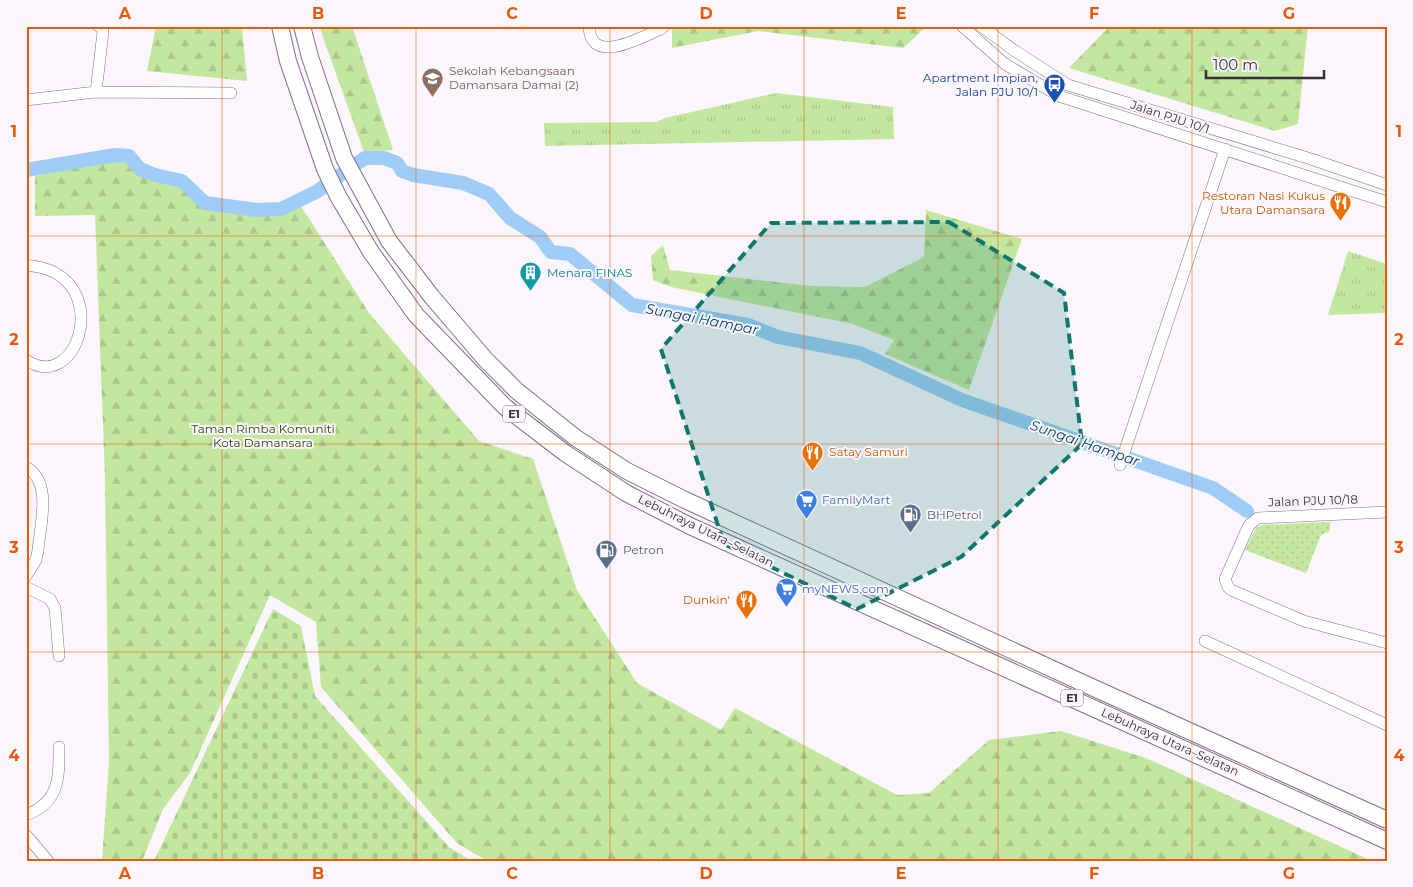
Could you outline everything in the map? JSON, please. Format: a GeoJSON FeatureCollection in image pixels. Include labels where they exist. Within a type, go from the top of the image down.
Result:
{"type":"FeatureCollection","features":[{"type":"Feature","properties":{"kind":"highway","name":"Lebuhraya Utara–Selatan"},"geometry":{"type":"LineString","coordinates":[[280,26],[288,61],[326,169],[338,196],[371,252],[416,315],[491,393],[505,407],[565,452],[626,493],[690,526],[1387,841]]}},
{"type":"Feature","properties":{"kind":"highway","name":"Lebuhraya Utara–Selatan"},"geometry":{"type":"LineString","coordinates":[[302,26],[310,57],[344,158],[389,241],[432,297],[485,359],[517,391],[562,426],[627,471],[686,500],[1387,820]]}},
{"type":"Feature","properties":{"kind":"street"},"geometry":{"type":"LineString","coordinates":[[96,92],[104,32],[102,27],[98,26]]}},
{"type":"Feature","properties":{"kind":"street"},"geometry":{"type":"LineString","coordinates":[[589,31],[593,42],[600,48],[610,48],[661,30],[664,26]]}},
{"type":"Feature","properties":{"kind":"street","name":"Jalan PJU 10/1"},"geometry":{"type":"LineString","coordinates":[[962,26],[999,59],[1059,96],[1387,202]]}},
{"type":"Feature","properties":{"kind":"street","name":"Jalan PJU 10/1"},"geometry":{"type":"LineString","coordinates":[[981,26],[1015,52],[1068,85],[1311,159],[1387,185]]}},
{"type":"Feature","properties":{"kind":"street"},"geometry":{"type":"LineString","coordinates":[[26,100],[96,92],[231,93]]}},
{"type":"Feature","properties":{"kind":"street"},"geometry":{"type":"LineString","coordinates":[[1130,118],[1171,116]]}},
{"type":"Feature","properties":{"kind":"street"},"geometry":{"type":"LineString","coordinates":[[1120,465],[1225,149]]}},
{"type":"Feature","properties":{"kind":"street"},"geometry":{"type":"LineString","coordinates":[[26,264],[49,270],[64,279],[74,289],[81,315],[80,335],[73,350],[64,359],[53,366],[43,367],[26,360]]}},
{"type":"Feature","properties":{"kind":"street"},"geometry":{"type":"LineString","coordinates":[[26,467],[33,471],[38,478],[43,493],[36,560],[26,576]]}},
{"type":"Feature","properties":{"kind":"street","name":"Jalan PJU 10/18"},"geometry":{"type":"LineString","coordinates":[[1387,512],[1263,517],[1249,525],[1226,575],[1226,584],[1232,590],[1304,621],[1387,643]]}},
{"type":"Feature","properties":{"kind":"street"},"geometry":{"type":"LineString","coordinates":[[26,587],[44,595],[55,608],[59,656]]}},
{"type":"Feature","properties":{"kind":"street","name":"Jalan PJU 10/18"},"geometry":{"type":"LineString","coordinates":[[1281,610],[1305,614],[1387,635]]}},
{"type":"Feature","properties":{"kind":"street"},"geometry":{"type":"LineString","coordinates":[[1205,641],[1387,725]]}},
{"type":"Feature","properties":{"kind":"street"},"geometry":{"type":"LineString","coordinates":[[26,815],[41,807],[49,800],[55,790],[59,778],[59,747]]}},
{"type":"Feature","properties":{"kind":"street"},"geometry":{"type":"LineString","coordinates":[[26,835],[48,861]]}},
{"type":"Feature","properties":{"kind":"highlighted area"},"geometry":{"type":"Polygon","coordinates":[[[949,222],[1064,293],[1082,444],[961,557],[857,609],[724,544],[661,349],[771,223],[949,222]]]}},
{"type":"Feature","properties":{"kind":"green space"},"geometry":{"type":"Polygon","coordinates":[[[156,26],[242,26],[247,81],[147,71],[156,26]]]}},
{"type":"Feature","properties":{"kind":"green space"},"geometry":{"type":"Polygon","coordinates":[[[319,26],[352,26],[393,150],[364,152],[319,26]]]}},
{"type":"Feature","properties":{"kind":"green space"},"geometry":{"type":"Polygon","coordinates":[[[672,26],[927,26],[903,48],[758,31],[672,48],[672,26]]]}},
{"type":"Feature","properties":{"kind":"green space"},"geometry":{"type":"Polygon","coordinates":[[[1110,26],[1308,26],[1298,124],[1275,131],[1069,68],[1110,26]]]}},
{"type":"Feature","properties":{"kind":"green space"},"geometry":{"type":"Polygon","coordinates":[[[776,93],[893,107],[894,139],[545,146],[544,123],[656,122],[665,118],[776,93]]]}},
{"type":"Feature","properties":{"kind":"green space","name":"Taman Rimba Komuniti Kota Damansara"},"geometry":{"type":"Polygon","coordinates":[[[111,161],[128,161],[137,172],[154,181],[179,186],[204,207],[257,214],[282,214],[301,206],[369,313],[479,441],[533,459],[577,590],[637,683],[721,730],[735,708],[897,795],[929,793],[989,740],[1061,731],[1146,758],[1372,861],[487,861],[457,843],[321,687],[316,622],[270,595],[190,773],[163,809],[142,861],[102,861],[109,763],[105,477],[95,215],[35,216],[35,176],[111,161]]]}},
{"type":"Feature","properties":{"kind":"green space"},"geometry":{"type":"Polygon","coordinates":[[[926,210],[1022,239],[969,390],[885,354],[894,340],[853,324],[671,287],[653,280],[651,256],[663,245],[670,270],[811,286],[865,287],[924,257],[926,210]]]}},
{"type":"Feature","properties":{"kind":"green space"},"geometry":{"type":"Polygon","coordinates":[[[1348,251],[1387,264],[1387,313],[1328,315],[1348,251]]]}},
{"type":"Feature","properties":{"kind":"green space"},"geometry":{"type":"Polygon","coordinates":[[[1330,522],[1330,531],[1321,535],[1306,573],[1245,550],[1256,528],[1262,525],[1330,522]]]}},
{"type":"Feature","properties":{"kind":"green space"},"geometry":{"type":"Polygon","coordinates":[[[273,609],[301,626],[315,696],[449,847],[472,861],[154,861],[273,609]]]}},
{"type":"Feature","properties":{"kind":"waterway","name":"Sungai Hampar"},"geometry":{"type":"LineString","coordinates":[[26,170],[115,155],[129,156],[140,169],[155,175],[182,181],[205,203],[257,210],[281,209],[316,192],[365,158],[384,158],[397,163],[402,171],[413,175],[463,183],[489,194],[510,218],[540,237],[551,252],[570,254],[632,305],[748,325],[778,337],[860,353],[962,400],[1213,488],[1247,511]]}},
{"type":"Feature","properties":{"kind":"place","name":"Sekolah Kebangsaan Damansara Damai (2)"},"geometry":{"type":"Point","coordinates":[433,97]}},
{"type":"Feature","properties":{"kind":"place","name":"Apartment Impian, Jalan PJU 10/1"},"geometry":{"type":"Point","coordinates":[1054,104]}},
{"type":"Feature","properties":{"kind":"place","name":"Restoran Nasi Kukus Utara Damansara"},"geometry":{"type":"Point","coordinates":[1341,222]}},
{"type":"Feature","properties":{"kind":"place","name":"Menara FINAS"},"geometry":{"type":"Point","coordinates":[531,292]}},
{"type":"Feature","properties":{"kind":"place","name":"Satay Samuri"},"geometry":{"type":"Point","coordinates":[813,471]}},
{"type":"Feature","properties":{"kind":"place","name":"FamilyMart"},"geometry":{"type":"Point","coordinates":[806,519]}},
{"type":"Feature","properties":{"kind":"place","name":"BHPetrol"},"geometry":{"type":"Point","coordinates":[911,534]}},
{"type":"Feature","properties":{"kind":"place","name":"Petron"},"geometry":{"type":"Point","coordinates":[607,569]}},
{"type":"Feature","properties":{"kind":"place","name":"myNEWS.com"},"geometry":{"type":"Point","coordinates":[786,608]}},
{"type":"Feature","properties":{"kind":"place","name":"Dunkin'"},"geometry":{"type":"Point","coordinates":[746,619]}}]}
